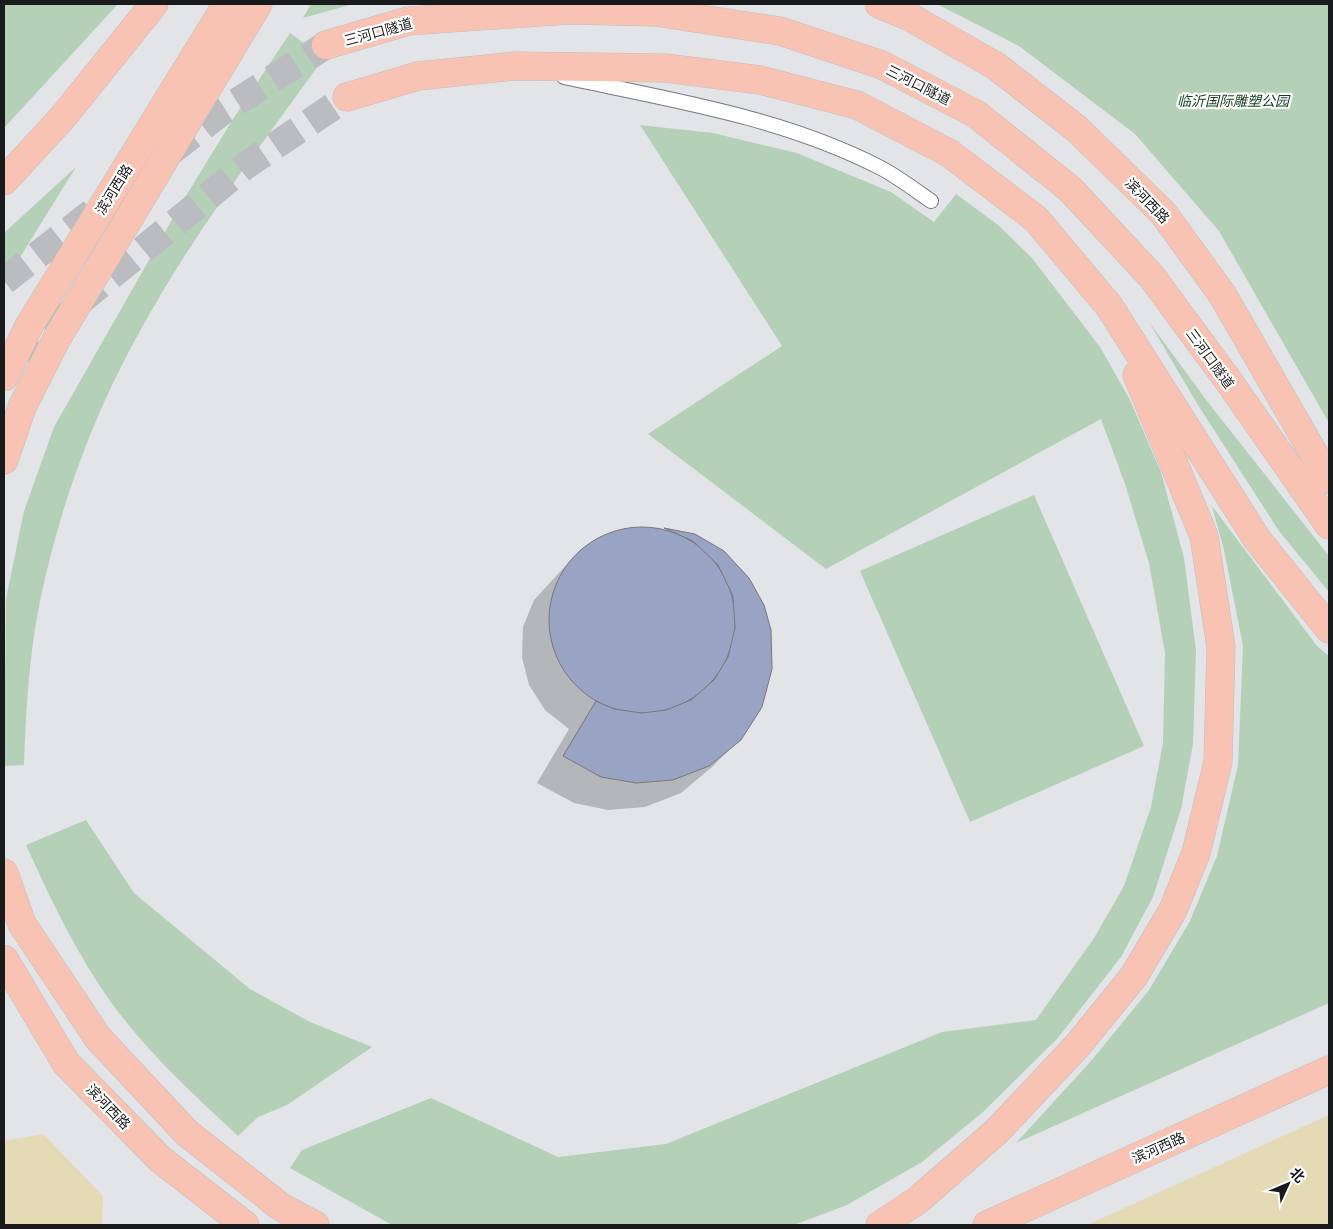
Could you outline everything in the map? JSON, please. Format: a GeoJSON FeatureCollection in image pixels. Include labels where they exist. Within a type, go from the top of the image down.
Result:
{"type":"FeatureCollection","features":[{"type":"Feature","properties":{"kind":"main road"},"geometry":{"type":"LineString","coordinates":[[4,181],[63,117],[154,4]]}},
{"type":"Feature","properties":{"kind":"main road","name":"滨河西路"},"geometry":{"type":"LineString","coordinates":[[4,377],[29,326],[227,4]]}},
{"type":"Feature","properties":{"kind":"main road"},"geometry":{"type":"LineString","coordinates":[[4,460],[22,407],[57,338],[258,4]]}},
{"type":"Feature","properties":{"kind":"main road","name":"滨河西路"},"geometry":{"type":"LineString","coordinates":[[879,4],[908,16],[996,66],[1078,130],[1163,213],[1222,294],[1329,480]]}},
{"type":"Feature","properties":{"kind":"main road","name":"三河口隧道"},"geometry":{"type":"LineString","coordinates":[[326,45],[408,21],[570,10],[645,12],[780,31],[882,65],[976,114],[1070,189],[1152,277],[1329,525]]}},
{"type":"Feature","properties":{"kind":"main road"},"geometry":{"type":"LineString","coordinates":[[347,97],[418,76],[515,66],[666,68],[760,80],[857,105],[949,152],[1036,219],[1108,306],[1257,539],[1329,629]]}},
{"type":"Feature","properties":{"kind":"main road"},"geometry":{"type":"LineString","coordinates":[[880,1225],[918,1200],[997,1131],[1077,1046],[1134,976],[1173,910],[1196,853],[1218,762],[1221,647],[1204,536],[1108,306]]}},
{"type":"Feature","properties":{"kind":"main road"},"geometry":{"type":"LineString","coordinates":[[4,873],[22,924],[98,1038],[187,1133],[281,1207],[315,1225]]}},
{"type":"Feature","properties":{"kind":"main road","name":"滨河西路"},"geometry":{"type":"LineString","coordinates":[[4,960],[66,1063],[160,1159],[245,1225]]}},
{"type":"Feature","properties":{"kind":"main road","name":"滨河西路"},"geometry":{"type":"LineString","coordinates":[[988,1225],[1329,1070]]}},
{"type":"Feature","properties":{"kind":"lane"},"geometry":{"type":"LineString","coordinates":[[515,66],[714,109],[790,129],[881,168],[931,201]]}},
{"type":"Feature","properties":{"kind":"green space"},"geometry":{"type":"Polygon","coordinates":[[[4,4],[118,4],[4,128],[4,4]]]}},
{"type":"Feature","properties":{"kind":"green space"},"geometry":{"type":"Polygon","coordinates":[[[311,4],[353,4],[303,18],[311,4]]]}},
{"type":"Feature","properties":{"kind":"green space","name":"临沂国际雕塑公园"},"geometry":{"type":"Polygon","coordinates":[[[937,4],[1329,4],[1329,423],[1219,231],[1135,134],[1019,46],[937,4]]]}},
{"type":"Feature","properties":{"kind":"green space"},"geometry":{"type":"Polygon","coordinates":[[[290,33],[324,58],[190,247],[143,326],[121,367],[95,423],[63,511],[40,601],[29,683],[24,765],[4,766],[6,599],[24,511],[54,427],[178,209],[233,119],[290,33]]]}},
{"type":"Feature","properties":{"kind":"green space"},"geometry":{"type":"Polygon","coordinates":[[[640,125],[713,133],[797,153],[891,192],[934,222],[956,194],[998,225],[1032,258],[1100,347],[1130,400],[1161,472],[1184,558],[1196,650],[1193,744],[1181,809],[1153,897],[1121,957],[1057,1039],[983,1112],[922,1162],[847,1205],[794,1225],[392,1225],[290,1168],[302,1150],[431,1098],[558,1157],[666,1144],[942,1032],[1036,1020],[1094,938],[1124,886],[1151,807],[1163,743],[1165,653],[1149,563],[1125,484],[1101,419],[826,569],[648,434],[782,346],[640,125]]]}},
{"type":"Feature","properties":{"kind":"green space"},"geometry":{"type":"Polygon","coordinates":[[[76,167],[4,283],[4,233],[76,167]]]}},
{"type":"Feature","properties":{"kind":"green space"},"geometry":{"type":"Polygon","coordinates":[[[1149,322],[1207,401],[1329,556],[1329,592],[1279,531],[1198,405],[1149,322]]]}},
{"type":"Feature","properties":{"kind":"green space"},"geometry":{"type":"Polygon","coordinates":[[[1034,495],[1144,746],[970,822],[860,571],[1034,495]]]}},
{"type":"Feature","properties":{"kind":"green space"},"geometry":{"type":"Polygon","coordinates":[[[1212,506],[1317,646],[1329,656],[1329,1003],[1016,1143],[1091,1061],[1149,990],[1190,921],[1217,856],[1238,765],[1243,646],[1224,550],[1212,506]]]}},
{"type":"Feature","properties":{"kind":"green space"},"geometry":{"type":"Polygon","coordinates":[[[86,820],[134,893],[250,989],[310,1022],[372,1047],[287,1105],[258,1117],[238,1136],[172,1074],[113,1005],[65,927],[45,886],[26,845],[86,820]]]}},
{"type":"Feature","properties":{"kind":"sand"},"geometry":{"type":"Polygon","coordinates":[[[1329,1115],[1329,1225],[1087,1225],[1329,1115]]]}},
{"type":"Feature","properties":{"kind":"sand"},"geometry":{"type":"Polygon","coordinates":[[[43,1134],[103,1196],[102,1225],[4,1225],[4,1141],[43,1134]]]}},
{"type":"Feature","properties":{"kind":"building"},"geometry":{"type":"Polygon","coordinates":[[[633,527],[651,527],[678,534],[708,554],[728,584],[735,611],[735,629],[728,656],[708,686],[678,706],[651,713],[633,713],[615,709],[598,702],[583,692],[570,679],[560,664],[553,647],[549,629],[549,611],[553,593],[560,576],[570,561],[583,548],[598,538],[615,531],[633,527]]]}},
{"type":"Feature","properties":{"kind":"building"},"geometry":{"type":"Polygon","coordinates":[[[664,528],[695,534],[724,551],[749,578],[764,605],[771,630],[772,669],[762,707],[741,740],[709,766],[673,780],[636,783],[601,777],[563,756],[596,701],[614,709],[642,713],[666,710],[691,700],[714,680],[728,657],[735,628],[733,596],[718,565],[693,541],[664,528]]]}},
{"type":"Feature","properties":{"kind":"tunnel"},"geometry":{"type":"LineString","coordinates":[[4,281],[224,110],[326,45]]}},
{"type":"Feature","properties":{"kind":"tunnel"},"geometry":{"type":"LineString","coordinates":[[13,356],[245,166],[347,97]]}}]}
